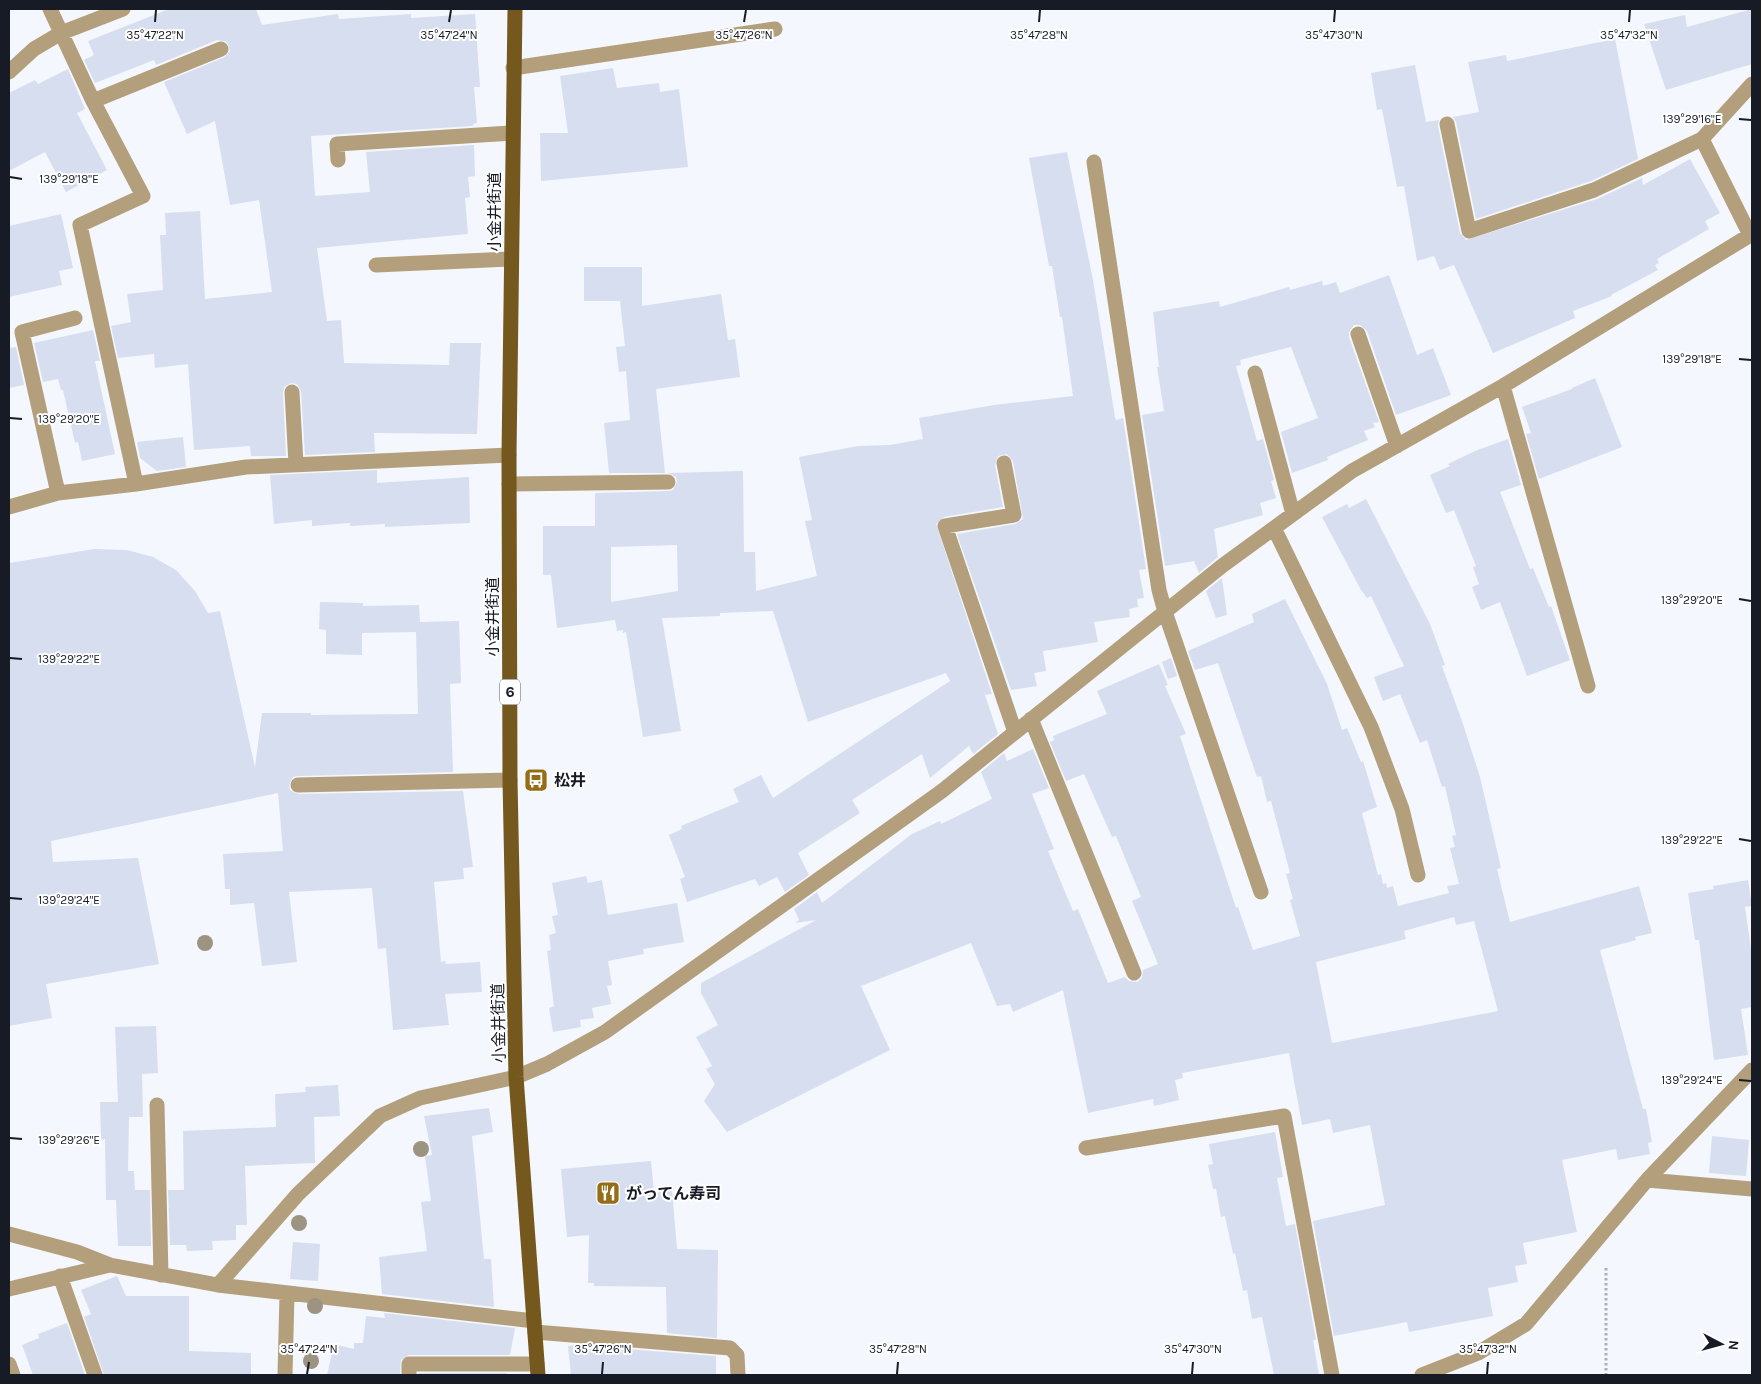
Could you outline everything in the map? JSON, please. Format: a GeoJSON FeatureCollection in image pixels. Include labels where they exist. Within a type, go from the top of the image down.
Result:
{"type":"FeatureCollection","features":[{"type":"Feature","properties":{"kind":"main road","name":"小金井街道"},"geometry":{"type":"LineString","coordinates":[[515,9],[509,455],[510,780],[516,1077],[538,1370]]}},
{"type":"Feature","properties":{"kind":"street"},"geometry":{"type":"LineString","coordinates":[[50,9],[93,101],[143,196],[80,225],[136,484]]}},
{"type":"Feature","properties":{"kind":"street"},"geometry":{"type":"LineString","coordinates":[[9,72],[34,49],[61,32],[123,9]]}},
{"type":"Feature","properties":{"kind":"street"},"geometry":{"type":"LineString","coordinates":[[513,68],[774,29]]}},
{"type":"Feature","properties":{"kind":"street"},"geometry":{"type":"LineString","coordinates":[[93,101],[221,49]]}},
{"type":"Feature","properties":{"kind":"street"},"geometry":{"type":"LineString","coordinates":[[1447,124],[1469,231],[1594,190],[1702,139],[1752,84]]}},
{"type":"Feature","properties":{"kind":"street"},"geometry":{"type":"LineString","coordinates":[[338,160],[337,144],[512,133]]}},
{"type":"Feature","properties":{"kind":"street"},"geometry":{"type":"LineString","coordinates":[[218,1285],[298,1194],[380,1116],[420,1098],[516,1077],[547,1064],[605,1032],[942,790],[1165,612],[1352,471],[1503,386],[1751,234],[1702,139]]}},
{"type":"Feature","properties":{"kind":"street"},"geometry":{"type":"LineString","coordinates":[[1094,162],[1159,590],[1261,892]]}},
{"type":"Feature","properties":{"kind":"street"},"geometry":{"type":"LineString","coordinates":[[376,264],[511,259]]}},
{"type":"Feature","properties":{"kind":"street"},"geometry":{"type":"LineString","coordinates":[[58,493],[22,332],[74,318]]}},
{"type":"Feature","properties":{"kind":"street"},"geometry":{"type":"LineString","coordinates":[[1358,334],[1397,446]]}},
{"type":"Feature","properties":{"kind":"street"},"geometry":{"type":"LineString","coordinates":[[1255,372],[1294,514]]}},
{"type":"Feature","properties":{"kind":"street"},"geometry":{"type":"LineString","coordinates":[[1503,386],[1588,686]]}},
{"type":"Feature","properties":{"kind":"street"},"geometry":{"type":"LineString","coordinates":[[292,392],[296,464]]}},
{"type":"Feature","properties":{"kind":"street"},"geometry":{"type":"LineString","coordinates":[[9,507],[58,493],[136,484],[246,467],[509,455]]}},
{"type":"Feature","properties":{"kind":"street"},"geometry":{"type":"LineString","coordinates":[[1004,463],[1014,515],[945,526],[1015,732]]}},
{"type":"Feature","properties":{"kind":"street"},"geometry":{"type":"LineString","coordinates":[[509,484],[668,482]]}},
{"type":"Feature","properties":{"kind":"street"},"geometry":{"type":"LineString","coordinates":[[1274,528],[1371,727],[1402,810],[1418,875]]}},
{"type":"Feature","properties":{"kind":"street"},"geometry":{"type":"LineString","coordinates":[[1032,720],[1134,973]]}},
{"type":"Feature","properties":{"kind":"street"},"geometry":{"type":"LineString","coordinates":[[298,785],[510,780]]}},
{"type":"Feature","properties":{"kind":"street"},"geometry":{"type":"LineString","coordinates":[[1422,1375],[1478,1353],[1526,1324],[1647,1180],[1752,1070]]}},
{"type":"Feature","properties":{"kind":"street"},"geometry":{"type":"LineString","coordinates":[[157,1105],[161,1275]]}},
{"type":"Feature","properties":{"kind":"street"},"geometry":{"type":"LineString","coordinates":[[1086,1148],[1284,1116],[1332,1375]]}},
{"type":"Feature","properties":{"kind":"street"},"geometry":{"type":"LineString","coordinates":[[1647,1180],[1752,1189]]}},
{"type":"Feature","properties":{"kind":"street"},"geometry":{"type":"LineString","coordinates":[[9,1234],[77,1252],[110,1265],[218,1285],[534,1326],[730,1348],[737,1355],[738,1375]]}},
{"type":"Feature","properties":{"kind":"street"},"geometry":{"type":"LineString","coordinates":[[9,1289],[110,1265]]}},
{"type":"Feature","properties":{"kind":"street"},"geometry":{"type":"LineString","coordinates":[[60,1276],[95,1375]]}},
{"type":"Feature","properties":{"kind":"street"},"geometry":{"type":"LineString","coordinates":[[285,1375],[287,1294]]}},
{"type":"Feature","properties":{"kind":"street"},"geometry":{"type":"LineString","coordinates":[[9,1364],[13,1375]]}},
{"type":"Feature","properties":{"kind":"street"},"geometry":{"type":"LineString","coordinates":[[409,1375],[409,1364],[538,1370]]}},
{"type":"Feature","properties":{"kind":"path"},"geometry":{"type":"LineString","coordinates":[[1606,1229],[1606,1375]]}},
{"type":"Feature","properties":{"kind":"building"},"geometry":{"type":"Polygon","coordinates":[[[169,9],[256,9],[262,25],[338,14],[339,19],[411,14],[411,18],[475,14],[480,87],[474,87],[477,123],[473,124],[473,126],[311,136],[315,196],[370,192],[366,152],[474,145],[475,176],[468,177],[470,197],[465,198],[468,234],[317,248],[327,321],[341,320],[344,363],[449,365],[450,343],[481,343],[477,434],[374,433],[375,452],[305,455],[301,391],[297,384],[291,383],[284,387],[283,393],[286,456],[251,456],[250,446],[194,450],[188,364],[155,368],[154,354],[118,358],[111,326],[131,322],[127,294],[163,290],[160,235],[166,235],[165,213],[200,211],[205,299],[272,292],[259,200],[230,205],[215,121],[187,134],[164,82],[225,57],[230,51],[227,42],[217,40],[156,65],[154,60],[95,83],[84,60],[94,55],[88,41],[169,9]]]}},
{"type":"Feature","properties":{"kind":"building"},"geometry":{"type":"Polygon","coordinates":[[[1752,9],[1752,64],[1666,90],[1644,24],[1685,15],[1687,27],[1752,9]]]}},
{"type":"Feature","properties":{"kind":"building"},"geometry":{"type":"Polygon","coordinates":[[[1615,39],[1638,159],[1591,181],[1476,219],[1456,122],[1453,117],[1479,112],[1468,62],[1506,55],[1507,61],[1615,39]]]}},
{"type":"Feature","properties":{"kind":"building"},"geometry":{"type":"Polygon","coordinates":[[[1415,65],[1426,122],[1439,120],[1438,126],[1460,233],[1466,240],[1597,199],[1642,178],[1643,185],[1690,159],[1720,213],[1705,221],[1709,229],[1657,259],[1659,263],[1655,265],[1658,270],[1612,296],[1573,311],[1575,318],[1493,353],[1454,265],[1440,270],[1434,256],[1417,261],[1404,186],[1397,187],[1382,109],[1377,110],[1371,73],[1415,65]]]}},
{"type":"Feature","properties":{"kind":"building"},"geometry":{"type":"Polygon","coordinates":[[[613,68],[617,88],[659,83],[660,92],[679,89],[688,167],[541,181],[540,133],[568,133],[560,76],[613,68]]]}},
{"type":"Feature","properties":{"kind":"building"},"geometry":{"type":"Polygon","coordinates":[[[68,69],[85,109],[77,113],[107,170],[66,192],[45,152],[9,171],[9,93],[35,80],[38,84],[68,69]]]}},
{"type":"Feature","properties":{"kind":"building"},"geometry":{"type":"Polygon","coordinates":[[[1067,152],[1093,280],[1115,417],[1116,420],[1123,418],[1146,569],[1139,570],[1144,598],[1137,599],[1138,607],[1129,609],[1130,617],[1094,622],[1098,642],[1043,651],[1046,671],[1034,673],[1037,686],[1011,690],[957,534],[1015,524],[1023,519],[1013,461],[1007,454],[998,456],[995,465],[1003,507],[944,517],[936,524],[992,694],[985,695],[998,734],[973,754],[969,746],[930,778],[922,754],[852,800],[860,813],[798,853],[809,875],[785,892],[777,877],[759,886],[755,879],[687,902],[680,879],[685,877],[669,835],[682,829],[681,826],[739,802],[733,789],[761,775],[773,798],[950,681],[946,673],[808,722],[773,611],[720,613],[720,616],[662,618],[681,731],[643,737],[626,632],[623,633],[623,630],[617,631],[615,620],[557,628],[551,575],[543,575],[543,526],[595,526],[595,493],[673,490],[677,482],[676,477],[668,473],[743,471],[744,552],[755,552],[756,591],[817,576],[805,521],[812,520],[799,457],[858,446],[890,445],[923,439],[919,418],[994,405],[1073,396],[1062,317],[1060,317],[1052,266],[1049,266],[1029,158],[1067,152]],[[677,545],[611,547],[611,602],[678,591],[677,545]]]}},
{"type":"Feature","properties":{"kind":"building"},"geometry":{"type":"Polygon","coordinates":[[[61,214],[73,268],[59,271],[62,285],[9,297],[9,226],[61,214]]]}},
{"type":"Feature","properties":{"kind":"building"},"geometry":{"type":"Polygon","coordinates":[[[584,267],[642,267],[642,306],[721,294],[728,340],[735,339],[740,377],[656,389],[665,473],[609,473],[604,423],[630,420],[626,371],[619,372],[616,347],[625,346],[620,301],[584,301],[584,267]]]}},
{"type":"Feature","properties":{"kind":"building"},"geometry":{"type":"Polygon","coordinates":[[[1389,275],[1417,355],[1433,348],[1451,395],[1396,415],[1367,331],[1360,325],[1354,325],[1349,332],[1349,337],[1379,422],[1373,423],[1375,427],[1364,431],[1368,440],[1327,457],[1328,460],[1292,473],[1281,432],[1318,418],[1291,347],[1240,360],[1241,365],[1236,366],[1257,441],[1263,439],[1274,480],[1271,481],[1276,498],[1260,503],[1263,515],[1214,529],[1218,557],[1199,573],[1194,561],[1165,566],[1142,415],[1164,411],[1157,367],[1159,367],[1153,312],[1219,301],[1220,307],[1289,287],[1290,290],[1322,281],[1323,286],[1336,282],[1340,293],[1389,275]]]}},
{"type":"Feature","properties":{"kind":"building"},"geometry":{"type":"Polygon","coordinates":[[[93,330],[100,361],[95,361],[115,454],[82,461],[78,442],[75,443],[63,390],[61,390],[58,379],[43,382],[34,343],[93,330]]]}},
{"type":"Feature","properties":{"kind":"building"},"geometry":{"type":"Polygon","coordinates":[[[16,347],[24,385],[9,388],[9,348],[16,347]]]}},
{"type":"Feature","properties":{"kind":"building"},"geometry":{"type":"Polygon","coordinates":[[[1595,378],[1622,447],[1539,479],[1526,434],[1531,433],[1522,407],[1572,389],[1595,378]]]}},
{"type":"Feature","properties":{"kind":"building"},"geometry":{"type":"Polygon","coordinates":[[[183,437],[186,467],[157,471],[140,458],[137,442],[183,437]]]}},
{"type":"Feature","properties":{"kind":"building"},"geometry":{"type":"Polygon","coordinates":[[[1508,439],[1521,485],[1500,492],[1530,569],[1533,568],[1549,607],[1551,606],[1570,660],[1527,676],[1500,602],[1481,610],[1472,587],[1479,584],[1473,567],[1476,566],[1454,510],[1446,513],[1430,475],[1475,451],[1508,439]]]}},
{"type":"Feature","properties":{"kind":"building"},"geometry":{"type":"Polygon","coordinates":[[[377,470],[377,483],[469,477],[470,523],[385,527],[385,524],[350,526],[350,523],[312,526],[312,520],[274,524],[270,475],[377,470]]]}},
{"type":"Feature","properties":{"kind":"building"},"geometry":{"type":"Polygon","coordinates":[[[1366,499],[1430,624],[1445,665],[1442,666],[1480,777],[1501,868],[1497,869],[1510,922],[1639,886],[1652,933],[1635,937],[1636,940],[1600,950],[1643,1109],[1646,1109],[1652,1142],[1648,1143],[1650,1154],[1618,1160],[1616,1149],[1562,1160],[1577,1232],[1523,1243],[1527,1264],[1515,1266],[1518,1282],[1488,1288],[1493,1316],[1409,1332],[1407,1322],[1334,1336],[1313,1221],[1385,1205],[1370,1125],[1333,1133],[1330,1119],[1302,1125],[1289,1053],[1182,1073],[1183,1078],[1175,1080],[1179,1100],[1154,1106],[1153,1099],[1088,1113],[1063,990],[1013,1012],[1010,1004],[997,1006],[971,943],[861,986],[890,1050],[727,1132],[704,1101],[715,1084],[706,1069],[712,1066],[696,1037],[718,1025],[701,993],[701,983],[816,920],[795,923],[799,920],[794,909],[817,892],[822,903],[912,834],[940,821],[941,824],[992,799],[981,772],[1004,753],[1007,761],[1033,749],[1049,788],[1032,794],[1054,849],[1048,851],[1073,911],[1078,909],[1108,983],[1125,977],[1129,981],[1137,982],[1142,978],[1143,970],[1158,964],[1132,901],[1141,897],[1116,836],[1112,837],[1084,774],[1066,781],[1050,742],[1054,740],[1053,736],[1107,714],[1097,691],[1159,664],[1168,685],[1165,686],[1186,734],[1180,736],[1236,908],[1238,907],[1253,950],[1300,936],[1290,900],[1293,899],[1286,874],[1290,873],[1271,801],[1267,802],[1261,776],[1257,777],[1218,663],[1195,670],[1188,651],[1254,622],[1252,614],[1285,599],[1327,684],[1342,730],[1347,728],[1361,762],[1363,761],[1377,807],[1362,813],[1378,875],[1381,874],[1383,884],[1386,883],[1387,888],[1393,886],[1398,906],[1449,893],[1447,886],[1459,884],[1450,848],[1455,847],[1452,836],[1456,835],[1445,786],[1442,787],[1427,740],[1420,743],[1400,694],[1383,701],[1374,677],[1404,666],[1371,596],[1367,598],[1361,590],[1322,517],[1347,504],[1349,508],[1366,499]],[[1454,917],[1404,931],[1406,939],[1316,962],[1332,1043],[1498,1011],[1474,921],[1456,925],[1454,917]]]}},
{"type":"Feature","properties":{"kind":"building"},"geometry":{"type":"Polygon","coordinates":[[[94,549],[127,550],[153,557],[176,570],[195,591],[208,613],[220,611],[255,767],[262,713],[311,713],[311,715],[418,714],[416,632],[362,633],[362,655],[326,654],[326,630],[319,629],[320,602],[363,603],[363,606],[419,605],[420,622],[459,621],[461,683],[450,684],[453,772],[298,776],[293,777],[289,785],[290,790],[298,794],[463,791],[473,867],[463,868],[464,879],[434,882],[441,962],[445,961],[446,964],[480,962],[482,992],[445,994],[449,1025],[393,1030],[386,948],[378,949],[372,888],[289,892],[297,962],[262,966],[254,903],[230,905],[230,889],[225,889],[223,854],[283,851],[278,793],[51,841],[53,862],[138,858],[159,964],[46,984],[52,1018],[9,1026],[9,563],[94,549]]]}},
{"type":"Feature","properties":{"kind":"building"},"geometry":{"type":"Polygon","coordinates":[[[1222,578],[1227,615],[1216,618],[1206,591],[1222,578]]]}},
{"type":"Feature","properties":{"kind":"building"},"geometry":{"type":"Polygon","coordinates":[[[1171,658],[1177,676],[1168,679],[1162,662],[1171,658]]]}},
{"type":"Feature","properties":{"kind":"building"},"geometry":{"type":"Polygon","coordinates":[[[586,876],[588,883],[602,880],[608,915],[677,903],[684,942],[643,949],[644,954],[608,961],[612,985],[607,986],[611,1004],[592,1008],[594,1018],[580,1020],[581,1027],[553,1032],[549,1008],[554,1006],[547,951],[551,950],[549,935],[556,933],[552,916],[558,915],[552,883],[586,876]]]}},
{"type":"Feature","properties":{"kind":"building"},"geometry":{"type":"Polygon","coordinates":[[[1748,880],[1752,906],[1745,907],[1752,956],[1752,1007],[1741,1009],[1748,1055],[1714,1060],[1699,940],[1695,940],[1688,893],[1714,889],[1713,886],[1748,880]]]}},
{"type":"Feature","properties":{"kind":"building"},"geometry":{"type":"Polygon","coordinates":[[[156,1026],[158,1073],[142,1074],[143,1117],[129,1117],[128,1171],[134,1171],[135,1190],[150,1190],[151,1246],[118,1246],[116,1200],[106,1200],[105,1139],[101,1139],[100,1102],[118,1102],[115,1027],[156,1026]]]}},
{"type":"Feature","properties":{"kind":"building"},"geometry":{"type":"Polygon","coordinates":[[[338,1085],[340,1116],[314,1117],[315,1163],[245,1166],[247,1225],[236,1225],[236,1240],[212,1241],[213,1250],[187,1251],[186,1245],[170,1245],[168,1190],[184,1190],[183,1131],[276,1127],[275,1094],[306,1092],[305,1087],[338,1085]]]}},
{"type":"Feature","properties":{"kind":"building"},"geometry":{"type":"Polygon","coordinates":[[[489,1108],[493,1132],[472,1136],[484,1259],[491,1259],[494,1307],[382,1294],[379,1257],[427,1251],[421,1202],[431,1201],[425,1156],[432,1155],[424,1116],[489,1108]]]}},
{"type":"Feature","properties":{"kind":"building"},"geometry":{"type":"Polygon","coordinates":[[[1275,1132],[1283,1177],[1277,1178],[1286,1226],[1295,1224],[1316,1340],[1313,1340],[1319,1375],[1274,1375],[1262,1317],[1252,1319],[1247,1290],[1243,1291],[1225,1216],[1221,1217],[1216,1189],[1213,1189],[1208,1165],[1213,1164],[1209,1144],[1275,1132]]]}},
{"type":"Feature","properties":{"kind":"building"},"geometry":{"type":"Polygon","coordinates":[[[1712,1136],[1749,1140],[1746,1176],[1709,1173],[1712,1136]]]}},
{"type":"Feature","properties":{"kind":"building"},"geometry":{"type":"Polygon","coordinates":[[[651,1161],[654,1192],[672,1190],[677,1249],[718,1250],[717,1338],[667,1333],[666,1287],[594,1286],[594,1283],[588,1283],[589,1235],[567,1237],[561,1169],[651,1161]]]}},
{"type":"Feature","properties":{"kind":"building"},"geometry":{"type":"Polygon","coordinates":[[[293,1242],[320,1244],[318,1281],[290,1279],[293,1242]]]}},
{"type":"Feature","properties":{"kind":"building"},"geometry":{"type":"Polygon","coordinates":[[[117,1276],[126,1296],[189,1296],[189,1351],[251,1353],[251,1375],[104,1375],[84,1317],[91,1314],[81,1290],[117,1276]]]}},
{"type":"Feature","properties":{"kind":"building"},"geometry":{"type":"Polygon","coordinates":[[[384,1313],[515,1328],[510,1355],[409,1355],[401,1360],[400,1375],[327,1375],[334,1344],[354,1349],[354,1343],[363,1343],[366,1316],[385,1318],[384,1313]]]}},
{"type":"Feature","properties":{"kind":"building"},"geometry":{"type":"Polygon","coordinates":[[[67,1323],[85,1375],[33,1375],[22,1345],[39,1338],[38,1334],[67,1323]]]}},
{"type":"Feature","properties":{"kind":"building"},"geometry":{"type":"Polygon","coordinates":[[[568,1346],[716,1356],[716,1375],[571,1375],[568,1346]]]}},
{"type":"Feature","properties":{"kind":"building"},"geometry":{"type":"Polygon","coordinates":[[[418,1373],[507,1373],[506,1375],[418,1375],[418,1373]]]}},
{"type":"Feature","properties":{"kind":"place","name":"松井"},"geometry":{"type":"Point","coordinates":[536,780]}},
{"type":"Feature","properties":{"kind":"place","name":"がってん寿司"},"geometry":{"type":"Point","coordinates":[608,1193]}}]}
